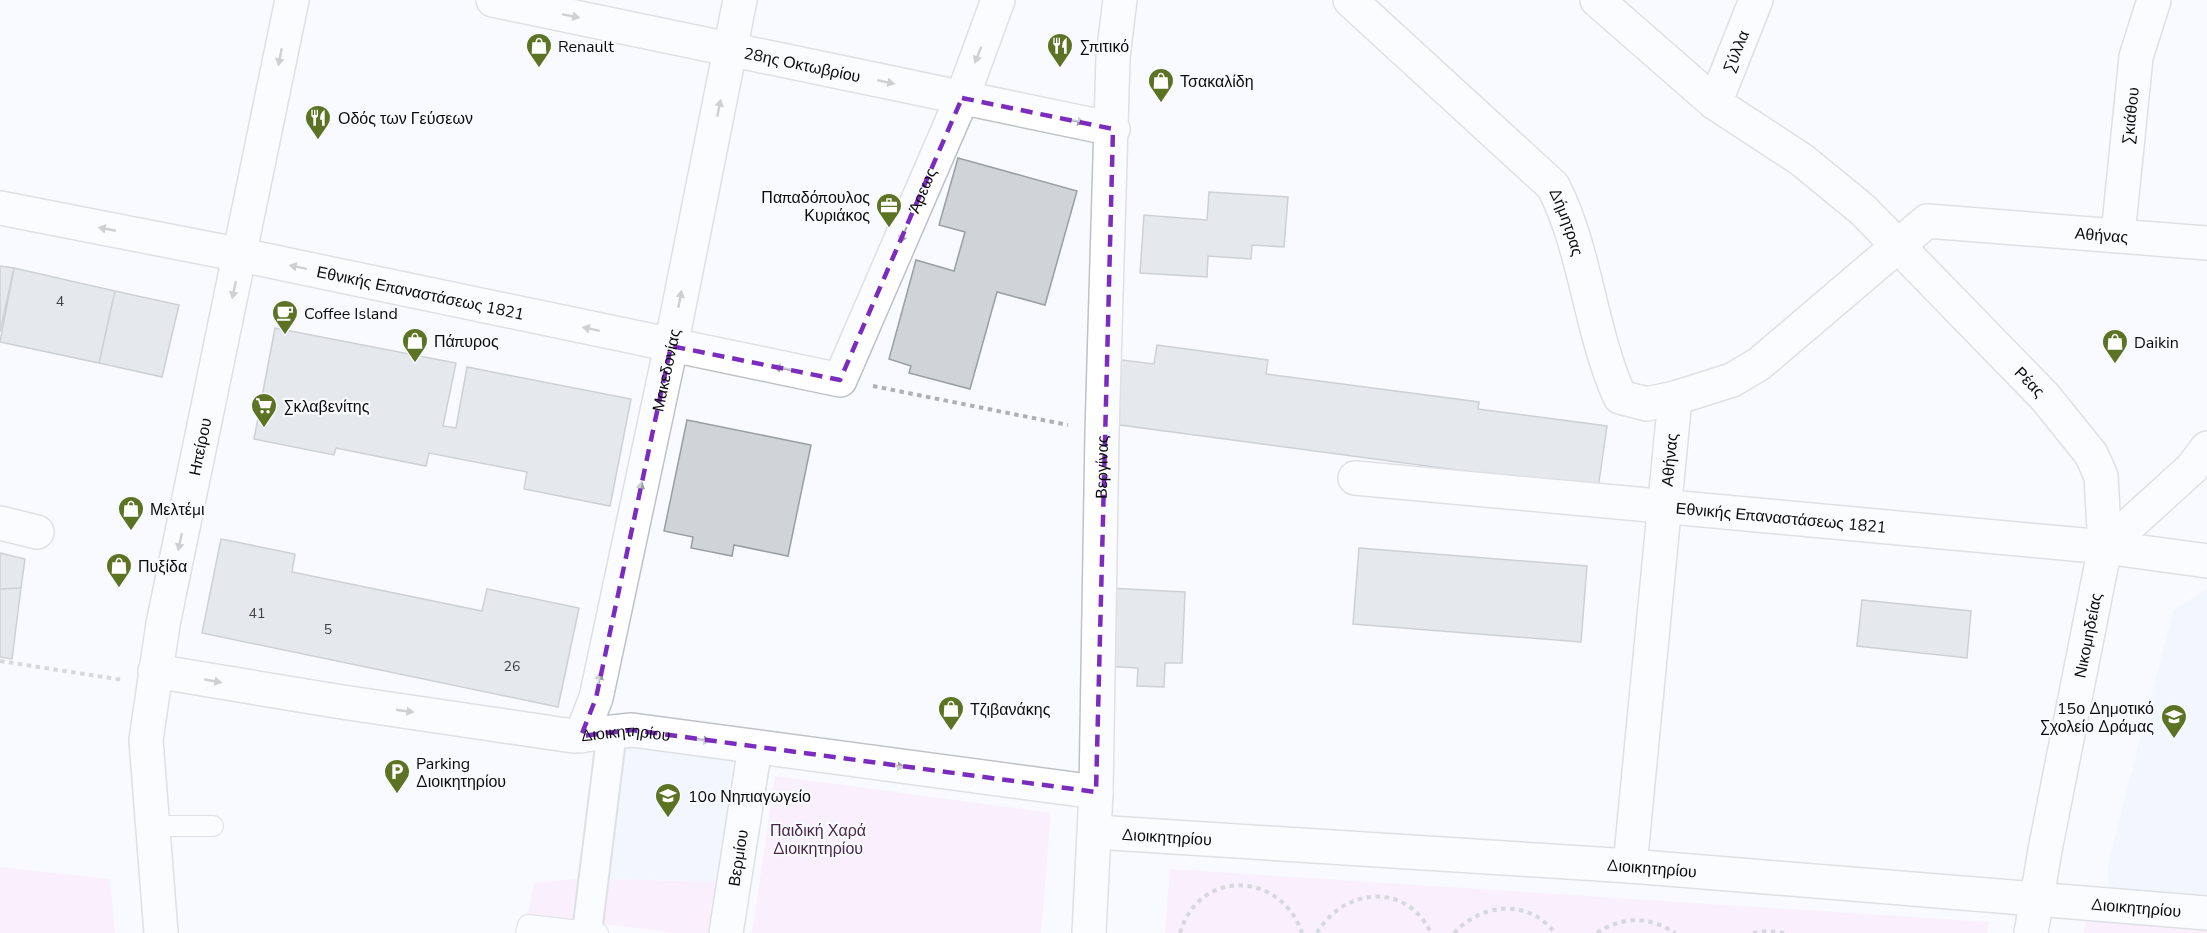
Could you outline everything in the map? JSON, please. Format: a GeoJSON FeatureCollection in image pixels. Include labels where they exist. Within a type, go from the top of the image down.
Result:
{"type":"FeatureCollection","features":[{"type":"Feature","properties":{"kind":"street","name":"Ηπείρου"},"geometry":{"type":"LineString","coordinates":[[161,933],[146,740],[154,678],[292,0]]}},
{"type":"Feature","properties":{"kind":"street","name":"28ης Οκτωβρίου"},"geometry":{"type":"LineString","coordinates":[[494,0],[1113,129]]}},
{"type":"Feature","properties":{"kind":"street","name":"Μακεδονίας"},"geometry":{"type":"LineString","coordinates":[[597,734],[596,698],[671,346],[740,0]]}},
{"type":"Feature","properties":{"kind":"street","name":"Άρεως"},"geometry":{"type":"LineString","coordinates":[[840,380],[962,98],[998,0]]}},
{"type":"Feature","properties":{"kind":"street","name":"Βεργίνας"},"geometry":{"type":"LineString","coordinates":[[1089,933],[1095,832],[1102,432],[1113,129],[1113,56],[1120,0]]}},
{"type":"Feature","properties":{"kind":"street","name":"Δήμητρας"},"geometry":{"type":"LineString","coordinates":[[1350,0],[1553,186],[1572,236],[1608,371],[1620,397],[1647,404],[1675,398]]}},
{"type":"Feature","properties":{"kind":"street"},"geometry":{"type":"LineString","coordinates":[[1597,0],[1715,103],[1802,160],[1863,210],[1898,245]]}},
{"type":"Feature","properties":{"kind":"street","name":"Σύλλα"},"geometry":{"type":"LineString","coordinates":[[1715,103],[1756,0]]}},
{"type":"Feature","properties":{"kind":"street","name":"Σκιάθου"},"geometry":{"type":"LineString","coordinates":[[2118,235],[2136,57],[2154,0]]}},
{"type":"Feature","properties":{"kind":"street","name":"Εθνικής Επαναστάσεως 1821"},"geometry":{"type":"LineString","coordinates":[[0,208],[241,255],[840,380]]}},
{"type":"Feature","properties":{"kind":"street","name":"Αθήνας"},"geometry":{"type":"LineString","coordinates":[[1630,866],[1675,398],[1732,380],[1759,364],[1927,220],[2207,243]]}},
{"type":"Feature","properties":{"kind":"street","name":"Ρέας"},"geometry":{"type":"LineString","coordinates":[[1898,245],[2044,397],[2091,454],[2101,476],[2105,547]]}},
{"type":"Feature","properties":{"kind":"street"},"geometry":{"type":"LineString","coordinates":[[2105,547],[2192,468],[2207,448]]}},
{"type":"Feature","properties":{"kind":"street","name":"Εθνικής Επαναστάσεως 1821"},"geometry":{"type":"LineString","coordinates":[[1355,478],[2105,547],[2207,561]]}},
{"type":"Feature","properties":{"kind":"street"},"geometry":{"type":"LineString","coordinates":[[0,523],[37,532]]}},
{"type":"Feature","properties":{"kind":"street","name":"Νικομηδείας"},"geometry":{"type":"LineString","coordinates":[[2031,933],[2105,547]]}},
{"type":"Feature","properties":{"kind":"street","name":"Διοικητηρίου"},"geometry":{"type":"LineString","coordinates":[[154,678],[597,734],[632,730],[1096,792]]}},
{"type":"Feature","properties":{"kind":"street"},"geometry":{"type":"LineString","coordinates":[[594,932],[597,734]]}},
{"type":"Feature","properties":{"kind":"street","name":"Βερμίου"},"geometry":{"type":"LineString","coordinates":[[726,933],[754,747]]}},
{"type":"Feature","properties":{"kind":"street","name":"Διοικητηρίου"},"geometry":{"type":"LineString","coordinates":[[1095,832],[1630,866],[2207,913]]}},
{"type":"Feature","properties":{"kind":"lane"},"geometry":{"type":"LineString","coordinates":[[153,826],[213,826]]}},
{"type":"Feature","properties":{"kind":"lane"},"geometry":{"type":"LineString","coordinates":[[526,933],[528,925],[594,932]]}},
{"type":"Feature","properties":{"kind":"path"},"geometry":{"type":"LineString","coordinates":[[840,380],[1102,432]]}},
{"type":"Feature","properties":{"kind":"path"},"geometry":{"type":"LineString","coordinates":[[0,661],[154,678]]}},
{"type":"Feature","properties":{"kind":"path"},"geometry":{"type":"LineString","coordinates":[[1180,933],[1183,922],[1200,900],[1212,892],[1239,885],[1260,888],[1279,898],[1293,913],[1302,933]]}},
{"type":"Feature","properties":{"kind":"path"},"geometry":{"type":"LineString","coordinates":[[1317,933],[1329,916],[1345,903],[1373,896],[1387,897],[1413,909],[1431,933]]}},
{"type":"Feature","properties":{"kind":"path"},"geometry":{"type":"LineString","coordinates":[[1454,933],[1476,915],[1503,908],[1531,913],[1555,933]]}},
{"type":"Feature","properties":{"kind":"path"},"geometry":{"type":"LineString","coordinates":[[1597,933],[1607,926],[1634,919],[1662,925],[1675,933]]}},
{"type":"Feature","properties":{"kind":"path"},"geometry":{"type":"LineString","coordinates":[[1753,933],[1785,933]]}},
{"type":"Feature","properties":{"kind":"highlighted area"},"geometry":{"type":"Polygon","coordinates":[[[962,98],[1113,129],[1096,792],[632,730],[581,736],[596,698],[671,346],[840,380],[962,98]]]}},
{"type":"Feature","properties":{"kind":"shaded area","name":"15ο Δημοτικό Σχολείο Δράμας"},"geometry":{"type":"Polygon","coordinates":[[[2207,588],[2207,896],[2109,888],[2107,869],[2173,611],[2207,588]]]}},
{"type":"Feature","properties":{"kind":"shaded area","name":"10ο Νηπιαγωγείο"},"geometry":{"type":"Polygon","coordinates":[[[619,742],[736,760],[718,882],[601,878],[619,742]]]}},
{"type":"Feature","properties":{"kind":"green space","name":"Παιδική Χαρά Διοικητηρίου"},"geometry":{"type":"Polygon","coordinates":[[[775,776],[1051,813],[1041,933],[752,933],[775,776]]]}},
{"type":"Feature","properties":{"kind":"green space"},"geometry":{"type":"Polygon","coordinates":[[[0,867],[110,879],[115,933],[0,933],[0,867]]]}},
{"type":"Feature","properties":{"kind":"green space"},"geometry":{"type":"Polygon","coordinates":[[[1170,869],[1989,922],[1987,933],[1165,933],[1170,869]]]}},
{"type":"Feature","properties":{"kind":"green space"},"geometry":{"type":"Polygon","coordinates":[[[585,878],[580,922],[527,916],[534,883],[585,878]]]}},
{"type":"Feature","properties":{"kind":"green space"},"geometry":{"type":"Polygon","coordinates":[[[609,879],[718,882],[710,933],[677,933],[603,924],[609,879]]]}},
{"type":"Feature","properties":{"kind":"green space"},"geometry":{"type":"Polygon","coordinates":[[[2086,919],[2207,931],[2207,933],[2084,933],[2086,919]]]}},
{"type":"Feature","properties":{"kind":"building"},"geometry":{"type":"Polygon","coordinates":[[[958,158],[1077,191],[1045,305],[997,292],[970,389],[909,373],[911,366],[889,359],[916,260],[954,271],[965,232],[939,225],[958,158]]]}},
{"type":"Feature","properties":{"kind":"building"},"geometry":{"type":"Polygon","coordinates":[[[1209,192],[1288,197],[1284,247],[1252,245],[1251,259],[1208,256],[1207,277],[1140,273],[1144,215],[1207,220],[1209,192]]]}},
{"type":"Feature","properties":{"kind":"building"},"geometry":{"type":"Polygon","coordinates":[[[0,266],[14,268],[0,332],[0,266]]]}},
{"type":"Feature","properties":{"kind":"building"},"geometry":{"type":"Polygon","coordinates":[[[14,268],[115,291],[99,363],[0,342],[14,268]]]}},
{"type":"Feature","properties":{"kind":"building"},"geometry":{"type":"Polygon","coordinates":[[[115,291],[179,305],[162,377],[99,363],[115,291]]]}},
{"type":"Feature","properties":{"kind":"building"},"geometry":{"type":"Polygon","coordinates":[[[275,328],[456,363],[443,426],[456,428],[467,367],[631,399],[610,506],[524,489],[527,472],[429,453],[426,466],[336,448],[334,455],[254,439],[275,328]]]}},
{"type":"Feature","properties":{"kind":"building"},"geometry":{"type":"Polygon","coordinates":[[[1157,345],[1268,360],[1266,374],[1479,402],[1478,409],[1607,426],[1598,489],[1105,423],[1114,359],[1154,364],[1157,345]]]}},
{"type":"Feature","properties":{"kind":"building"},"geometry":{"type":"Polygon","coordinates":[[[687,420],[811,445],[788,556],[734,545],[732,556],[691,548],[693,537],[664,531],[687,420]]]}},
{"type":"Feature","properties":{"kind":"building"},"geometry":{"type":"Polygon","coordinates":[[[221,539],[295,554],[292,572],[482,611],[487,589],[579,608],[558,707],[202,633],[221,539]]]}},
{"type":"Feature","properties":{"kind":"building"},"geometry":{"type":"Polygon","coordinates":[[[1359,548],[1587,566],[1581,642],[1353,624],[1359,548]]]}},
{"type":"Feature","properties":{"kind":"building"},"geometry":{"type":"Polygon","coordinates":[[[0,553],[25,559],[21,588],[0,589],[0,553]]]}},
{"type":"Feature","properties":{"kind":"building"},"geometry":{"type":"Polygon","coordinates":[[[21,588],[12,659],[0,657],[0,589],[21,588]]]}},
{"type":"Feature","properties":{"kind":"building"},"geometry":{"type":"Polygon","coordinates":[[[1108,588],[1185,592],[1182,663],[1165,663],[1164,687],[1137,686],[1138,668],[1104,666],[1108,588]]]}},
{"type":"Feature","properties":{"kind":"building"},"geometry":{"type":"Polygon","coordinates":[[[1862,600],[1971,611],[1967,658],[1857,646],[1862,600]]]}},
{"type":"Feature","properties":{"kind":"place","name":"Renault"},"geometry":{"type":"Point","coordinates":[539,69]}},
{"type":"Feature","properties":{"kind":"place","name":"Σπιτικό"},"geometry":{"type":"Point","coordinates":[1060,69]}},
{"type":"Feature","properties":{"kind":"place","name":"Τσακαλίδη"},"geometry":{"type":"Point","coordinates":[1161,104]}},
{"type":"Feature","properties":{"kind":"place","name":"Οδός των Γεύσεων"},"geometry":{"type":"Point","coordinates":[318,141]}},
{"type":"Feature","properties":{"kind":"place","name":"Παπαδόπουλος Κυριάκος"},"geometry":{"type":"Point","coordinates":[889,229]}},
{"type":"Feature","properties":{"kind":"place","name":"Coffee Island"},"geometry":{"type":"Point","coordinates":[285,336]}},
{"type":"Feature","properties":{"kind":"place","name":"Πάπυρος"},"geometry":{"type":"Point","coordinates":[415,364]}},
{"type":"Feature","properties":{"kind":"place","name":"Daikin"},"geometry":{"type":"Point","coordinates":[2115,365]}},
{"type":"Feature","properties":{"kind":"place","name":"Σκλαβενίτης"},"geometry":{"type":"Point","coordinates":[264,429]}},
{"type":"Feature","properties":{"kind":"place","name":"Μελτέμι"},"geometry":{"type":"Point","coordinates":[131,532]}},
{"type":"Feature","properties":{"kind":"place","name":"Πυξίδα"},"geometry":{"type":"Point","coordinates":[119,589]}},
{"type":"Feature","properties":{"kind":"place","name":"Τζιβανάκης"},"geometry":{"type":"Point","coordinates":[951,732]}},
{"type":"Feature","properties":{"kind":"place","name":"15ο Δημοτικό Σχολείο Δράμας"},"geometry":{"type":"Point","coordinates":[2174,740]}},
{"type":"Feature","properties":{"kind":"place","name":"Parking Διοικητηρίου"},"geometry":{"type":"Point","coordinates":[397,795]}},
{"type":"Feature","properties":{"kind":"place","name":"10ο Νηπιαγωγείο"},"geometry":{"type":"Point","coordinates":[668,819]}}]}
